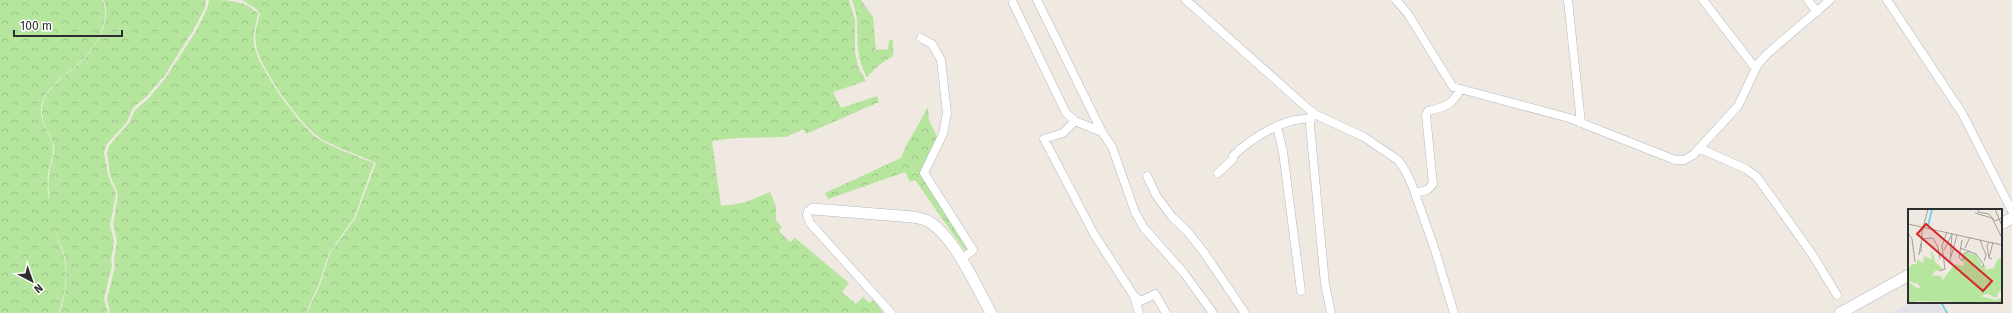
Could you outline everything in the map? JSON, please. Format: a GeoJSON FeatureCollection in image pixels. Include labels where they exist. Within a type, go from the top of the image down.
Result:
{"type":"FeatureCollection","features":[{"type":"Feature","properties":{"kind":"street"},"geometry":{"type":"LineString","coordinates":[[1038,0],[1102,132],[1112,147],[1135,212],[1144,228],[1184,273],[1213,313]]}},
{"type":"Feature","properties":{"kind":"street"},"geometry":{"type":"LineString","coordinates":[[1186,0],[1311,115],[1364,137],[1395,157],[1405,170],[1415,193],[1435,250],[1454,313]]}},
{"type":"Feature","properties":{"kind":"street"},"geometry":{"type":"LineString","coordinates":[[1396,0],[1408,14],[1449,83],[1460,90],[1513,102],[1581,122],[1675,160],[1684,160],[1693,155],[1738,106],[1758,64],[1767,54],[1830,0]]}},
{"type":"Feature","properties":{"kind":"street"},"geometry":{"type":"LineString","coordinates":[[1568,0],[1581,122]]}},
{"type":"Feature","properties":{"kind":"street"},"geometry":{"type":"LineString","coordinates":[[1703,0],[1753,66],[1758,64]]}},
{"type":"Feature","properties":{"kind":"street"},"geometry":{"type":"LineString","coordinates":[[1808,0],[1817,12]]}},
{"type":"Feature","properties":{"kind":"street"},"geometry":{"type":"LineString","coordinates":[[1887,0],[1962,113],[2012,211]]}},
{"type":"Feature","properties":{"kind":"street"},"geometry":{"type":"LineString","coordinates":[[1013,3],[1066,113],[1075,121],[1102,132]]}},
{"type":"Feature","properties":{"kind":"street"},"geometry":{"type":"LineString","coordinates":[[921,38],[932,44],[941,60],[947,113],[943,134],[924,173],[973,250],[961,260]]}},
{"type":"Feature","properties":{"kind":"street"},"geometry":{"type":"LineString","coordinates":[[1415,193],[1427,190],[1433,184],[1426,116],[1428,111],[1444,107],[1453,102],[1460,90]]}},
{"type":"Feature","properties":{"kind":"street"},"geometry":{"type":"LineString","coordinates":[[1218,173],[1234,159],[1233,156],[1244,145],[1280,124],[1311,115]]}},
{"type":"Feature","properties":{"kind":"street"},"geometry":{"type":"LineString","coordinates":[[1311,115],[1325,284],[1331,313]]}},
{"type":"Feature","properties":{"kind":"street"},"geometry":{"type":"LineString","coordinates":[[1075,121],[1063,133],[1044,139],[1094,234],[1134,296],[1139,313]]}},
{"type":"Feature","properties":{"kind":"street"},"geometry":{"type":"LineString","coordinates":[[1277,127],[1283,152],[1301,291]]}},
{"type":"Feature","properties":{"kind":"street"},"geometry":{"type":"LineString","coordinates":[[1699,148],[1746,169],[1757,177],[1812,254],[1837,295]]}},
{"type":"Feature","properties":{"kind":"street"},"geometry":{"type":"LineString","coordinates":[[1147,176],[1156,195],[1172,217],[1187,231],[1203,251],[1245,313]]}},
{"type":"Feature","properties":{"kind":"street"},"geometry":{"type":"LineString","coordinates":[[892,313],[810,223],[807,215],[808,211],[813,209],[913,217],[926,220],[943,233],[951,242],[991,313]]}},
{"type":"Feature","properties":{"kind":"street"},"geometry":{"type":"LineString","coordinates":[[2002,223],[2012,218]]}},
{"type":"Feature","properties":{"kind":"street"},"geometry":{"type":"LineString","coordinates":[[1840,313],[1908,276]]}},
{"type":"Feature","properties":{"kind":"street"},"geometry":{"type":"LineString","coordinates":[[1134,296],[1141,301],[1155,294],[1166,313]]}},
{"type":"Feature","properties":{"kind":"shaded area"},"geometry":{"type":"Polygon","coordinates":[[[1910,303],[1938,303],[1944,313],[1892,313],[1910,303]]]}},
{"type":"Feature","properties":{"kind":"green space"},"geometry":{"type":"Polygon","coordinates":[[[0,0],[103,0],[105,9],[103,26],[92,49],[80,62],[51,87],[43,100],[41,107],[43,122],[53,147],[48,177],[50,210],[64,258],[66,274],[63,298],[59,313],[0,313],[0,0]]]}},
{"type":"Feature","properties":{"kind":"green space"},"geometry":{"type":"Polygon","coordinates":[[[104,0],[206,0],[205,8],[194,29],[165,75],[146,97],[133,108],[127,122],[106,145],[104,153],[108,175],[116,194],[110,225],[114,241],[111,261],[112,266],[104,299],[108,313],[60,313],[64,297],[66,266],[63,250],[54,228],[49,204],[49,177],[54,147],[44,122],[42,107],[44,100],[52,87],[87,56],[97,41],[104,26],[106,17],[104,0]]]}},
{"type":"Feature","properties":{"kind":"green space"},"geometry":{"type":"Polygon","coordinates":[[[209,0],[242,3],[253,9],[258,14],[254,40],[257,54],[270,80],[299,120],[308,130],[321,140],[336,148],[374,163],[354,218],[329,253],[320,281],[306,313],[110,313],[107,299],[115,266],[114,260],[117,240],[113,225],[118,194],[110,175],[107,153],[109,146],[129,123],[135,110],[148,99],[167,76],[196,31],[207,9],[209,0]]]}},
{"type":"Feature","properties":{"kind":"green space"},"geometry":{"type":"Polygon","coordinates":[[[242,0],[849,0],[855,20],[855,51],[858,67],[866,81],[833,92],[841,108],[877,96],[879,102],[806,134],[804,129],[786,137],[735,138],[712,141],[721,206],[743,203],[770,192],[776,206],[776,220],[782,227],[779,231],[790,242],[795,238],[849,283],[842,292],[856,304],[863,297],[870,303],[874,300],[883,313],[307,313],[321,282],[330,253],[355,219],[376,163],[323,140],[309,129],[290,107],[271,79],[258,54],[255,36],[260,14],[256,9],[242,0]]]}},
{"type":"Feature","properties":{"kind":"green space"},"geometry":{"type":"Polygon","coordinates":[[[852,0],[861,0],[873,17],[876,50],[888,49],[889,40],[893,40],[893,56],[879,65],[867,77],[859,57],[857,19],[852,0]]]}},
{"type":"Feature","properties":{"kind":"green space"},"geometry":{"type":"Polygon","coordinates":[[[928,107],[929,120],[938,139],[921,172],[968,249],[965,251],[915,180],[910,182],[905,172],[828,199],[825,193],[901,158],[928,107]]]}},
{"type":"Feature","properties":{"kind":"waterway"},"geometry":{"type":"LineString","coordinates":[[1942,303],[1947,313]]}}]}
